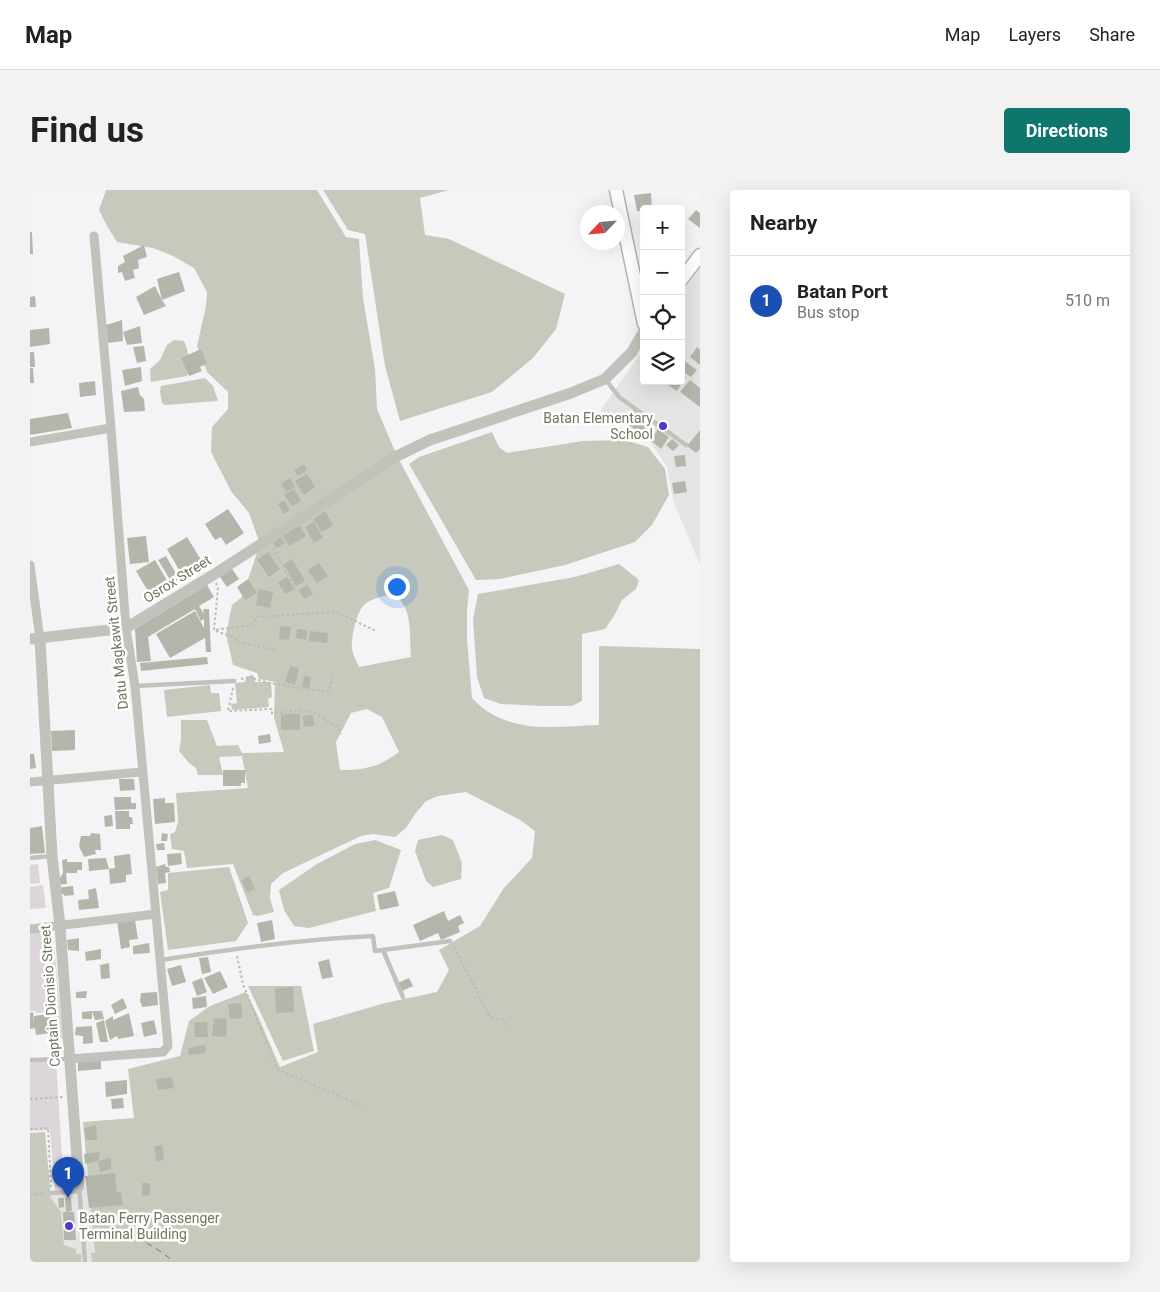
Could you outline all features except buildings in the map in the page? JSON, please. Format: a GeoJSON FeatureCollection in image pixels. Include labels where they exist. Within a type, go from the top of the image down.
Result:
{"type":"FeatureCollection","features":[{"type":"Feature","properties":{"kind":"main road"},"geometry":{"type":"LineString","coordinates":[[616,190],[640,305]]}},
{"type":"Feature","properties":{"kind":"main road"},"geometry":{"type":"LineString","coordinates":[[685,275],[700,255]]}},
{"type":"Feature","properties":{"kind":"street","name":"Datu Magkawit Street"},"geometry":{"type":"LineString","coordinates":[[70,1059],[163,1052],[168,1046],[134,686],[126,628],[94,236]]}},
{"type":"Feature","properties":{"kind":"street"},"geometry":{"type":"LineString","coordinates":[[606,379],[632,352],[640,338]]}},
{"type":"Feature","properties":{"kind":"street","name":"Osrox Street"},"geometry":{"type":"LineString","coordinates":[[35,639],[126,628],[213,575],[376,469],[430,440],[571,393],[606,379]]}},
{"type":"Feature","properties":{"kind":"street"},"geometry":{"type":"LineString","coordinates":[[30,442],[111,428]]}},
{"type":"Feature","properties":{"kind":"street","name":"Captain Dionisio Street"},"geometry":{"type":"LineString","coordinates":[[30,565],[48,780],[52,856],[60,926],[79,1189]]}},
{"type":"Feature","properties":{"kind":"street"},"geometry":{"type":"LineString","coordinates":[[30,782],[142,772]]}},
{"type":"Feature","properties":{"kind":"street"},"geometry":{"type":"LineString","coordinates":[[30,929],[156,914]]}},
{"type":"Feature","properties":{"kind":"lane"},"geometry":{"type":"LineString","coordinates":[[606,379],[619,397],[686,445]]}},
{"type":"Feature","properties":{"kind":"lane"},"geometry":{"type":"LineString","coordinates":[[134,686],[234,681]]}},
{"type":"Feature","properties":{"kind":"lane"},"geometry":{"type":"LineString","coordinates":[[30,858],[52,856]]}},
{"type":"Feature","properties":{"kind":"lane"},"geometry":{"type":"LineString","coordinates":[[159,960],[282,942],[373,936],[375,950],[450,941]]}},
{"type":"Feature","properties":{"kind":"lane"},"geometry":{"type":"LineString","coordinates":[[384,950],[403,997]]}},
{"type":"Feature","properties":{"kind":"lane"},"geometry":{"type":"LineString","coordinates":[[30,1060],[70,1059]]}},
{"type":"Feature","properties":{"kind":"lane"},"geometry":{"type":"LineString","coordinates":[[52,1193],[79,1189],[85,1262]]}},
{"type":"Feature","properties":{"kind":"path"},"geometry":{"type":"LineString","coordinates":[[268,539],[296,590]]}},
{"type":"Feature","properties":{"kind":"path"},"geometry":{"type":"LineString","coordinates":[[213,575],[218,588],[214,630]]}},
{"type":"Feature","properties":{"kind":"path"},"geometry":{"type":"LineString","coordinates":[[214,630],[252,626],[257,617],[336,612],[376,631]]}},
{"type":"Feature","properties":{"kind":"path"},"geometry":{"type":"LineString","coordinates":[[214,630],[232,637],[238,642],[275,650]]}},
{"type":"Feature","properties":{"kind":"path"},"geometry":{"type":"LineString","coordinates":[[333,677],[328,692],[273,684],[248,678],[254,676],[234,681],[228,712],[272,709],[272,714],[304,709],[327,719],[332,725],[337,726],[341,734]]}},
{"type":"Feature","properties":{"kind":"path"},"geometry":{"type":"LineString","coordinates":[[450,941],[490,1017],[503,1020],[506,1026]]}},
{"type":"Feature","properties":{"kind":"path"},"geometry":{"type":"LineString","coordinates":[[235,949],[243,984],[277,1068],[361,1106]]}},
{"type":"Feature","properties":{"kind":"path"},"geometry":{"type":"LineString","coordinates":[[30,1099],[72,1096]]}},
{"type":"Feature","properties":{"kind":"path"},"geometry":{"type":"LineString","coordinates":[[30,1129],[48,1128],[52,1193],[30,1195]]}},
{"type":"Feature","properties":{"kind":"shaded area"},"geometry":{"type":"Polygon","coordinates":[[[106,190],[317,190],[346,237],[359,239],[363,298],[375,369],[377,409],[397,456],[469,590],[467,638],[472,698],[485,710],[503,719],[530,726],[599,725],[599,646],[700,649],[700,1262],[92,1262],[91,1253],[95,1253],[83,1122],[134,1118],[128,1069],[180,1056],[189,1021],[210,1006],[246,992],[280,1067],[318,1052],[313,1024],[385,1003],[437,992],[449,970],[439,950],[480,926],[504,888],[532,858],[535,831],[520,820],[466,792],[438,796],[426,801],[406,828],[395,837],[373,834],[361,836],[283,873],[271,884],[270,898],[274,912],[258,916],[253,915],[233,864],[187,868],[184,851],[172,849],[170,834],[175,832],[178,822],[176,793],[248,788],[242,756],[219,757],[223,775],[198,775],[196,768],[179,751],[181,720],[207,720],[217,746],[238,745],[242,753],[284,752],[274,718],[275,682],[259,679],[257,673],[233,665],[226,634],[232,605],[242,597],[260,544],[249,513],[231,491],[211,452],[212,427],[228,409],[228,392],[207,372],[197,346],[206,306],[207,292],[194,268],[173,256],[153,248],[117,242],[99,210],[106,190]],[[393,594],[371,601],[361,609],[353,632],[352,644],[353,653],[359,667],[411,657],[407,614],[400,600],[393,594]],[[367,709],[351,713],[336,742],[340,770],[371,767],[399,752],[382,717],[367,709]]]}},
{"type":"Feature","properties":{"kind":"shaded area"},"geometry":{"type":"Polygon","coordinates":[[[323,190],[449,190],[420,198],[425,235],[449,239],[565,294],[556,329],[533,358],[492,392],[400,421],[385,366],[365,234],[348,230],[323,190]]]}},
{"type":"Feature","properties":{"kind":"shaded area","name":"Batan Elementary School"},"geometry":{"type":"Polygon","coordinates":[[[700,267],[700,565],[673,500],[667,467],[650,442],[600,411],[640,354],[640,385],[685,385],[685,288],[700,267]]]}},
{"type":"Feature","properties":{"kind":"shaded area"},"geometry":{"type":"Polygon","coordinates":[[[174,340],[184,341],[186,345],[188,358],[187,376],[151,382],[150,369],[160,360],[167,345],[174,340]]]}},
{"type":"Feature","properties":{"kind":"shaded area"},"geometry":{"type":"Polygon","coordinates":[[[205,378],[213,386],[218,401],[165,405],[162,403],[161,386],[205,378]]]}},
{"type":"Feature","properties":{"kind":"shaded area"},"geometry":{"type":"Polygon","coordinates":[[[492,432],[499,447],[507,453],[583,441],[624,440],[648,447],[665,469],[669,495],[652,525],[635,542],[565,565],[500,579],[476,580],[409,464],[419,457],[492,432]]]}},
{"type":"Feature","properties":{"kind":"shaded area"},"geometry":{"type":"Polygon","coordinates":[[[619,564],[639,580],[636,589],[622,600],[605,629],[582,634],[582,701],[572,706],[544,706],[501,704],[484,698],[477,677],[473,619],[478,594],[575,577],[619,564]]]}},
{"type":"Feature","properties":{"kind":"shaded area"},"geometry":{"type":"Polygon","coordinates":[[[254,677],[255,682],[271,682],[272,697],[268,699],[269,707],[232,710],[231,704],[237,703],[235,683],[245,682],[246,678],[254,677]]]}},
{"type":"Feature","properties":{"kind":"shaded area"},"geometry":{"type":"Polygon","coordinates":[[[210,685],[211,693],[219,693],[221,711],[167,717],[164,690],[210,685]]]}},
{"type":"Feature","properties":{"kind":"shaded area"},"geometry":{"type":"Polygon","coordinates":[[[442,835],[453,840],[462,863],[461,879],[433,887],[426,881],[415,851],[418,840],[442,835]]]}},
{"type":"Feature","properties":{"kind":"shaded area"},"geometry":{"type":"Polygon","coordinates":[[[375,840],[401,850],[389,888],[373,893],[376,911],[309,928],[294,926],[284,910],[279,890],[317,864],[355,844],[375,840]]]}},
{"type":"Feature","properties":{"kind":"shaded area"},"geometry":{"type":"Polygon","coordinates":[[[38,864],[40,883],[30,884],[30,865],[38,864]]]}},
{"type":"Feature","properties":{"kind":"shaded area"},"geometry":{"type":"Polygon","coordinates":[[[229,867],[248,923],[236,941],[168,950],[160,892],[168,890],[168,873],[229,867]]]}},
{"type":"Feature","properties":{"kind":"shaded area"},"geometry":{"type":"Polygon","coordinates":[[[43,885],[46,908],[30,909],[30,887],[43,885]]]}},
{"type":"Feature","properties":{"kind":"shaded area"},"geometry":{"type":"Polygon","coordinates":[[[52,925],[63,1038],[53,1039],[50,1012],[36,1013],[35,1011],[30,1011],[30,927],[52,925]]]}},
{"type":"Feature","properties":{"kind":"shaded area"},"geometry":{"type":"Polygon","coordinates":[[[248,986],[301,986],[314,1051],[283,1061],[248,986]]]}},
{"type":"Feature","properties":{"kind":"shaded area"},"geometry":{"type":"Polygon","coordinates":[[[56,1060],[64,1189],[55,1190],[50,1130],[30,1131],[30,1062],[56,1060]]]}},
{"type":"Feature","properties":{"kind":"shaded area"},"geometry":{"type":"Polygon","coordinates":[[[45,1132],[51,1198],[61,1212],[64,1245],[76,1249],[76,1254],[81,1254],[81,1262],[30,1262],[30,1133],[45,1132]]]}},
{"type":"Feature","properties":{"kind":"shaded area"},"geometry":{"type":"Polygon","coordinates":[[[90,1187],[95,1253],[91,1254],[92,1262],[81,1262],[81,1255],[76,1254],[64,1245],[61,1212],[51,1198],[50,1190],[90,1187]]]}},
{"type":"Feature","properties":{"kind":"ferry route"},"geometry":{"type":"LineString","coordinates":[[94,1230],[110,1230],[135,1237],[160,1251],[174,1262]]}},
{"type":"Feature","properties":{"kind":"place","name":"Batan Elementary School"},"geometry":{"type":"Point","coordinates":[663,426]}},
{"type":"Feature","properties":{"kind":"place","name":"Batan Port"},"geometry":{"type":"Point","coordinates":[68,1198]}},
{"type":"Feature","properties":{"kind":"place","name":"Batan Ferry Passenger Terminal Building"},"geometry":{"type":"Point","coordinates":[69,1226]}}]}
